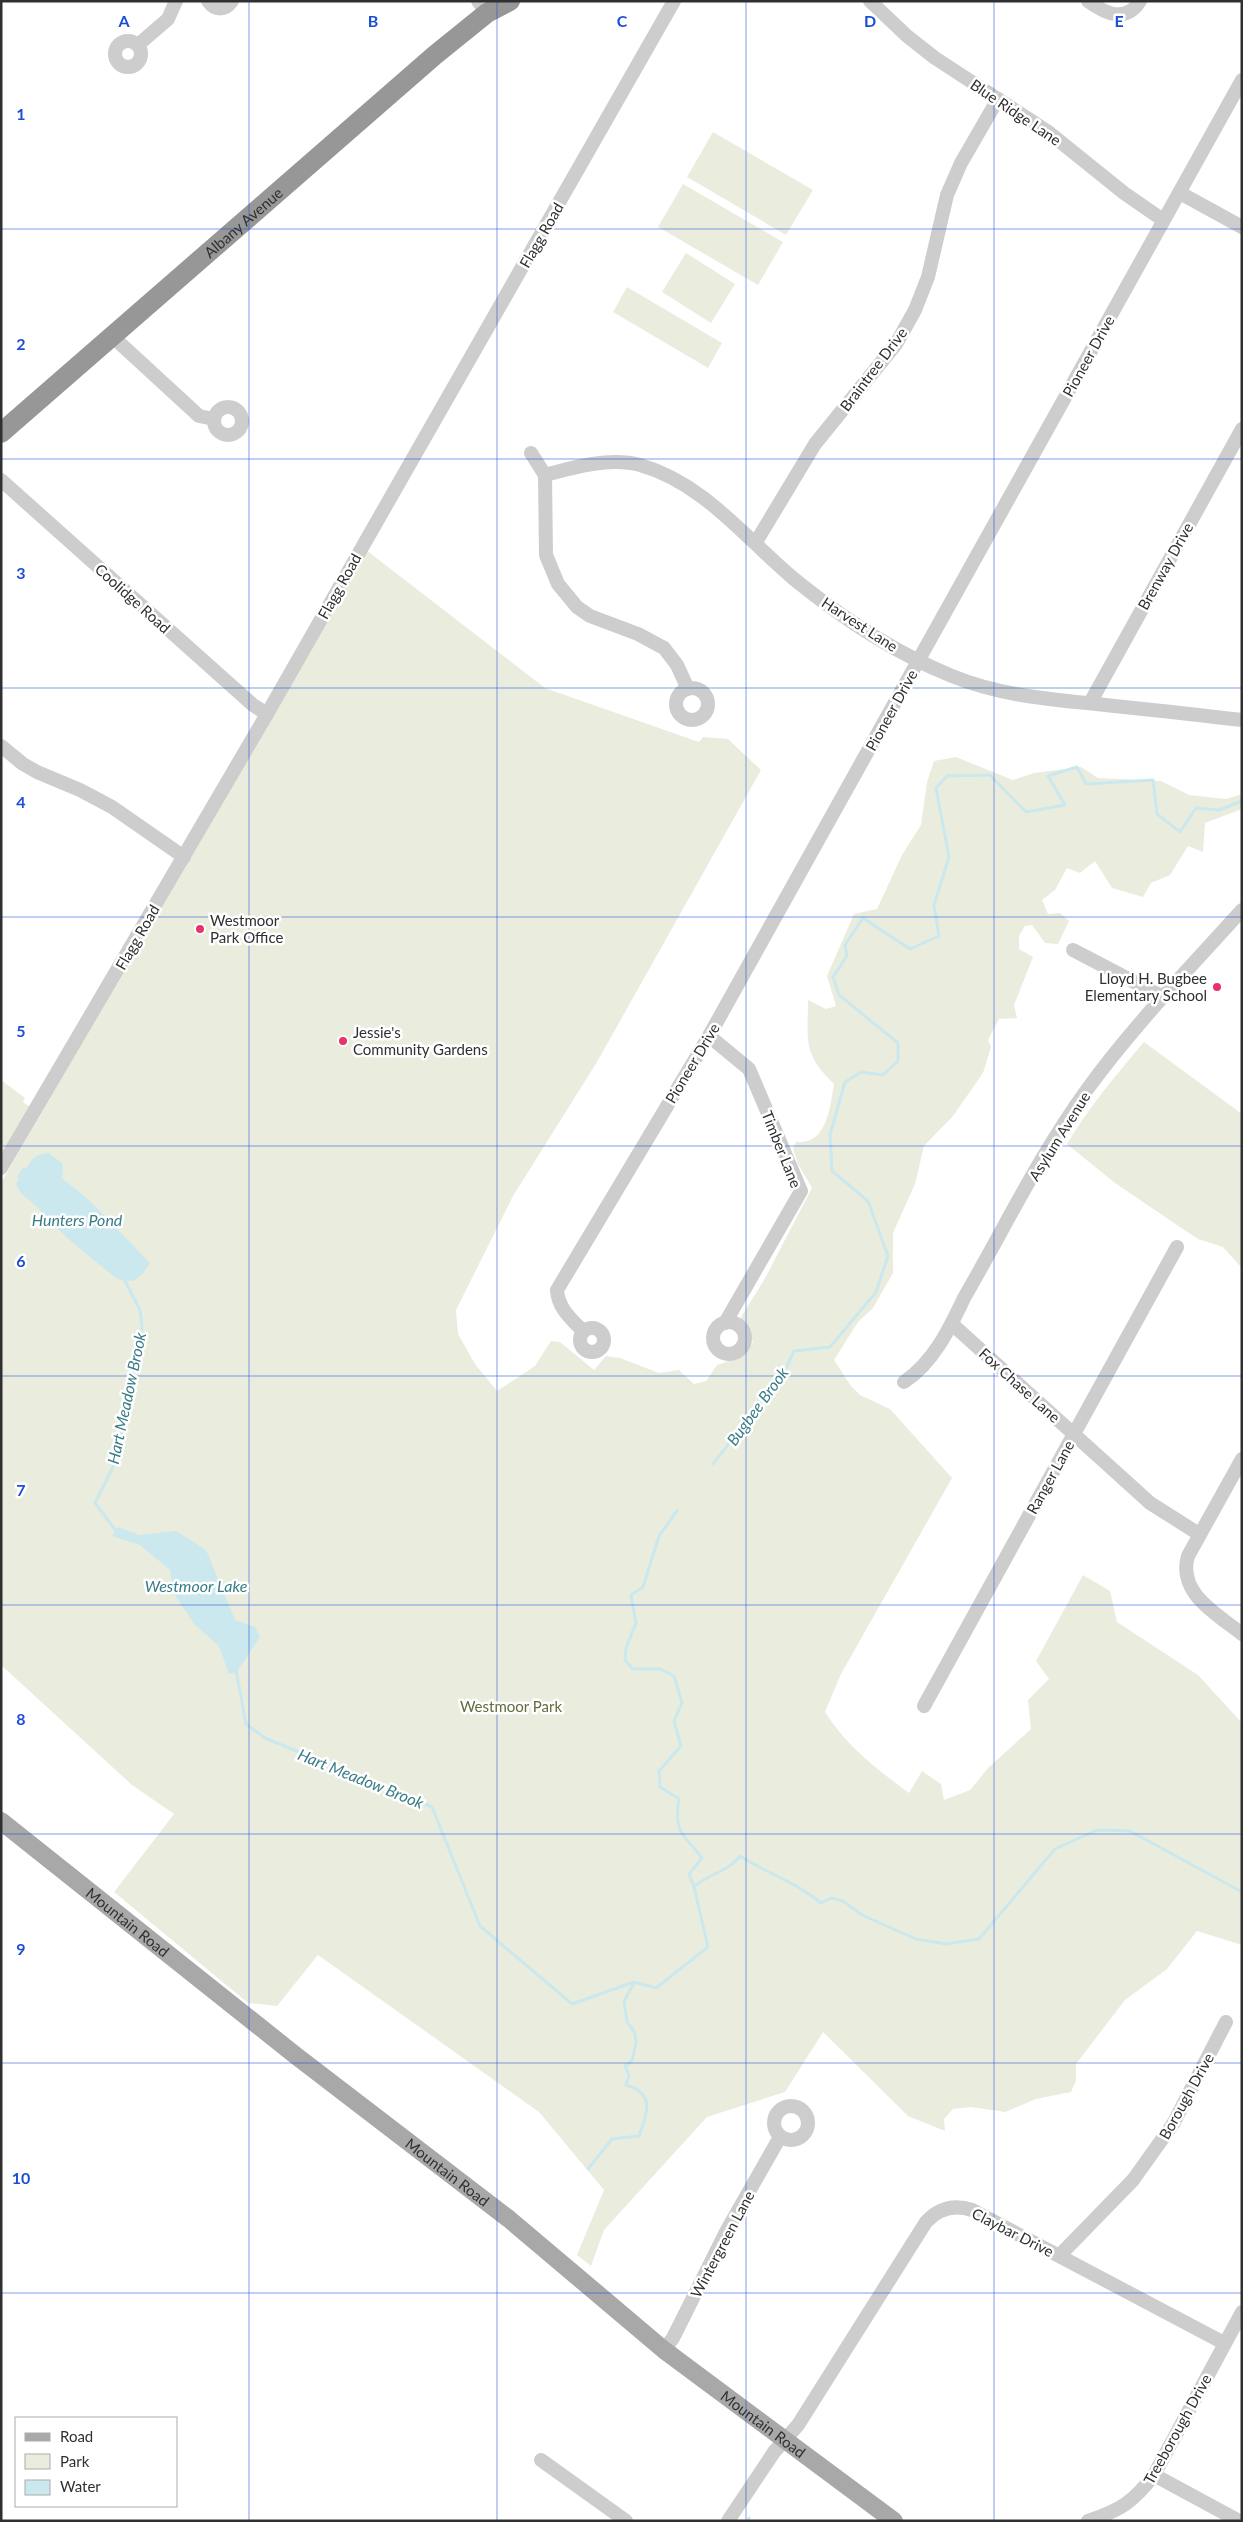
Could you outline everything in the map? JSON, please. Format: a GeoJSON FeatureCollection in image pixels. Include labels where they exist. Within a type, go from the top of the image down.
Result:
{"type":"FeatureCollection","features":[{"type":"Feature","properties":{"kind":"highway","name":"Albany Avenue"},"geometry":{"type":"LineString","coordinates":[[1,433],[435,55],[488,5],[510,1]]}},
{"type":"Feature","properties":{"kind":"main road","name":"Mountain Road"},"geometry":{"type":"LineString","coordinates":[[1,1821],[295,2056],[509,2219],[664,2350],[894,2521]]}},
{"type":"Feature","properties":{"kind":"street"},"geometry":{"type":"LineString","coordinates":[[138,44],[168,19],[176,1]]}},
{"type":"Feature","properties":{"kind":"street"},"geometry":{"type":"LineString","coordinates":[[208,1],[211,6],[219,9],[228,6],[232,1]]}},
{"type":"Feature","properties":{"kind":"street","name":"Flagg Road"},"geometry":{"type":"LineString","coordinates":[[1,1168],[267,714],[674,1]]}},
{"type":"Feature","properties":{"kind":"street","name":"Blue Ridge Lane"},"geometry":{"type":"LineString","coordinates":[[870,1],[921,47],[1047,131],[1130,198],[1163,220]]}},
{"type":"Feature","properties":{"kind":"street"},"geometry":{"type":"LineString","coordinates":[[1088,1],[1103,12],[1118,16],[1134,10],[1140,1]]}},
{"type":"Feature","properties":{"kind":"street","name":"Pioneer Drive"},"geometry":{"type":"LineString","coordinates":[[583,1331],[560,1306],[557,1301],[557,1290],[709,1036],[1242,80]]}},
{"type":"Feature","properties":{"kind":"street","name":"Braintree Drive"},"geometry":{"type":"LineString","coordinates":[[756,542],[815,444],[896,344],[915,310],[928,277],[947,196],[961,163],[998,99]]}},
{"type":"Feature","properties":{"kind":"street"},"geometry":{"type":"LineString","coordinates":[[1180,193],[1242,227]]}},
{"type":"Feature","properties":{"kind":"street"},"geometry":{"type":"LineString","coordinates":[[112,336],[198,416],[214,419]]}},
{"type":"Feature","properties":{"kind":"street","name":"Brenway Drive"},"geometry":{"type":"LineString","coordinates":[[1090,703],[1242,430]]}},
{"type":"Feature","properties":{"kind":"street"},"geometry":{"type":"LineString","coordinates":[[531,453],[545,475],[546,555],[558,584],[577,607],[590,616],[638,634],[664,648],[677,664],[688,688]]}},
{"type":"Feature","properties":{"kind":"street","name":"Harvest Lane"},"geometry":{"type":"LineString","coordinates":[[545,475],[575,467],[608,463],[639,465],[660,472],[714,506],[756,542],[792,578],[823,602],[867,631],[918,660],[975,685],[1001,691],[1090,703],[1242,720]]}},
{"type":"Feature","properties":{"kind":"street","name":"Coolidge Road"},"geometry":{"type":"LineString","coordinates":[[1,480],[253,705],[267,714]]}},
{"type":"Feature","properties":{"kind":"street"},"geometry":{"type":"LineString","coordinates":[[1,746],[23,764],[37,772],[80,790],[112,807],[184,856]]}},
{"type":"Feature","properties":{"kind":"street","name":"Asylum Avenue"},"geometry":{"type":"LineString","coordinates":[[904,1382],[925,1364],[952,1324],[964,1298],[1067,1118],[1108,1062],[1163,997],[1242,910]]}},
{"type":"Feature","properties":{"kind":"street"},"geometry":{"type":"LineString","coordinates":[[1073,950],[1163,997]]}},
{"type":"Feature","properties":{"kind":"street","name":"Timber Lane"},"geometry":{"type":"LineString","coordinates":[[709,1036],[748,1069],[801,1191],[725,1323]]}},
{"type":"Feature","properties":{"kind":"street","name":"Ranger Lane"},"geometry":{"type":"LineString","coordinates":[[924,1706],[1177,1247]]}},
{"type":"Feature","properties":{"kind":"street","name":"Fox Chase Lane"},"geometry":{"type":"LineString","coordinates":[[952,1324],[1150,1503],[1199,1534]]}},
{"type":"Feature","properties":{"kind":"street"},"geometry":{"type":"LineString","coordinates":[[1242,1459],[1199,1534],[1186,1561],[1187,1582],[1202,1602],[1242,1634]]}},
{"type":"Feature","properties":{"kind":"street","name":"Borough Drive"},"geometry":{"type":"LineString","coordinates":[[1060,2255],[1132,2180],[1173,2124],[1226,2022]]}},
{"type":"Feature","properties":{"kind":"street","name":"Wintergreen Lane"},"geometry":{"type":"LineString","coordinates":[[664,2350],[673,2338],[727,2230],[780,2137]]}},
{"type":"Feature","properties":{"kind":"street","name":"Claybar Drive"},"geometry":{"type":"LineString","coordinates":[[728,2521],[784,2440],[798,2425],[926,2222],[938,2211],[954,2207],[972,2210],[1224,2343]]}},
{"type":"Feature","properties":{"kind":"street","name":"Treeborough Drive"},"geometry":{"type":"LineString","coordinates":[[1088,2521],[1118,2511],[1143,2489],[1154,2474],[1242,2312]]}},
{"type":"Feature","properties":{"kind":"street"},"geometry":{"type":"LineString","coordinates":[[541,2460],[626,2521]]}},
{"type":"Feature","properties":{"kind":"street"},"geometry":{"type":"LineString","coordinates":[[1154,2474],[1240,2521]]}},
{"type":"Feature","properties":{"kind":"green space"},"geometry":{"type":"Polygon","coordinates":[[[713,132],[813,190],[786,235],[687,177],[713,132]]]}},
{"type":"Feature","properties":{"kind":"green space"},"geometry":{"type":"Polygon","coordinates":[[[683,184],[783,242],[758,285],[658,227],[683,184]]]}},
{"type":"Feature","properties":{"kind":"green space"},"geometry":{"type":"Polygon","coordinates":[[[686,253],[735,284],[711,323],[662,292],[686,253]]]}},
{"type":"Feature","properties":{"kind":"green space"},"geometry":{"type":"Polygon","coordinates":[[[627,287],[722,343],[708,368],[613,312],[627,287]]]}},
{"type":"Feature","properties":{"kind":"green space","name":"Westmoor Park"},"geometry":{"type":"Polygon","coordinates":[[[366,550],[545,688],[699,742],[703,737],[728,739],[761,770],[597,1062],[513,1196],[456,1310],[458,1334],[475,1364],[497,1391],[535,1366],[551,1341],[560,1342],[594,1370],[606,1356],[620,1358],[659,1373],[679,1370],[694,1384],[706,1381],[717,1365],[743,1356],[753,1342],[741,1317],[764,1280],[812,1188],[798,1164],[793,1148],[796,1142],[806,1141],[821,1131],[831,1103],[834,1084],[816,1064],[809,1046],[808,1000],[826,1009],[836,1006],[827,976],[854,914],[877,909],[902,855],[921,825],[927,782],[934,761],[956,757],[1013,780],[1034,773],[1081,767],[1098,778],[1161,781],[1189,795],[1226,799],[1242,794],[1242,809],[1205,823],[1203,852],[1188,846],[1170,875],[1151,883],[1143,897],[1112,888],[1095,861],[1080,873],[1067,868],[1055,890],[1042,900],[1048,914],[1060,913],[1069,921],[1058,944],[1045,943],[1032,925],[1025,926],[1019,936],[1019,949],[1033,957],[1014,1005],[1017,1018],[999,1019],[988,1040],[991,1047],[983,1073],[953,1116],[924,1146],[915,1184],[893,1233],[893,1273],[873,1308],[858,1322],[834,1360],[851,1386],[860,1395],[890,1409],[952,1478],[841,1674],[825,1712],[853,1747],[909,1793],[922,1771],[941,1784],[944,1800],[970,1790],[988,1768],[1031,1729],[1028,1700],[1049,1679],[1036,1661],[1083,1575],[1110,1591],[1117,1622],[1198,1675],[1242,1723],[1242,1945],[1197,1931],[1167,1969],[1125,2000],[1076,2064],[1076,2081],[1071,2092],[1036,2099],[1005,2112],[971,2107],[953,2109],[944,2119],[945,2131],[908,2116],[823,2032],[785,2092],[707,2117],[604,2230],[591,2266],[577,2255],[604,2190],[539,2112],[318,1955],[277,2006],[248,2003],[114,1892],[174,1814],[132,1785],[1,1665],[1,1183],[366,550]]]}},
{"type":"Feature","properties":{"kind":"green space"},"geometry":{"type":"Polygon","coordinates":[[[1144,1042],[1242,1114],[1242,1268],[1223,1247],[1198,1239],[1115,1183],[1067,1144],[1094,1104],[1144,1042]]]}},
{"type":"Feature","properties":{"kind":"green space"},"geometry":{"type":"Polygon","coordinates":[[[1,1080],[25,1098],[23,1102],[30,1107],[1,1158],[1,1080]]]}},
{"type":"Feature","properties":{"kind":"water","name":"Hunters Pond"},"geometry":{"type":"Polygon","coordinates":[[[49,1153],[63,1164],[62,1178],[92,1203],[150,1263],[136,1279],[127,1281],[116,1278],[66,1236],[20,1192],[16,1184],[19,1179],[17,1177],[23,1167],[26,1169],[35,1157],[49,1153]]]}},
{"type":"Feature","properties":{"kind":"water","name":"Westmoor Lake"},"geometry":{"type":"Polygon","coordinates":[[[118,1527],[139,1535],[176,1531],[206,1550],[235,1620],[255,1627],[260,1637],[237,1672],[229,1674],[219,1646],[195,1625],[174,1594],[170,1570],[140,1545],[112,1536],[118,1527]]]}},
{"type":"Feature","properties":{"kind":"waterway","name":"Bugbee Brook"},"geometry":{"type":"LineString","coordinates":[[713,1464],[784,1373],[794,1351],[830,1347],[876,1292],[888,1256],[868,1201],[832,1171],[830,1135],[845,1082],[861,1072],[883,1075],[898,1061],[898,1043],[839,995],[833,977],[847,956],[845,945],[863,918],[910,949],[939,936],[934,905],[949,857],[936,788],[947,776],[990,775],[1026,812],[1065,805],[1048,776],[1077,767],[1086,784],[1153,780],[1157,814],[1180,832],[1196,808],[1219,810],[1242,801]]}},
{"type":"Feature","properties":{"kind":"waterway","name":"Hart Meadow Brook"},"geometry":{"type":"LineString","coordinates":[[117,1532],[95,1503],[116,1461],[142,1327],[140,1310],[125,1281]]}},
{"type":"Feature","properties":{"kind":"waterway","name":"Hart Meadow Brook"},"geometry":{"type":"LineString","coordinates":[[236,1670],[246,1724],[265,1738],[432,1807],[480,1926],[572,2004],[634,1982],[656,1988],[708,1947],[694,1887],[689,1874],[702,1858],[681,1832],[677,1818],[679,1799],[660,1787],[659,1771],[681,1746],[674,1721],[682,1703],[674,1676],[660,1669],[633,1669],[625,1660],[626,1648],[636,1623],[631,1595],[643,1587],[659,1536],[677,1511]]}},
{"type":"Feature","properties":{"kind":"waterway"},"geometry":{"type":"LineString","coordinates":[[694,1887],[706,1878],[730,1866],[740,1856],[792,1884],[821,1903],[831,1898],[843,1901],[862,1915],[916,1939],[946,1944],[979,1939],[1055,1849],[1097,1830],[1130,1831],[1242,1892]]}},
{"type":"Feature","properties":{"kind":"waterway"},"geometry":{"type":"LineString","coordinates":[[588,2169],[612,2139],[639,2136],[645,2120],[647,2105],[645,2099],[636,2089],[626,2085],[629,2075],[625,2066],[632,2061],[636,2043],[635,2033],[627,2022],[624,2001],[634,1983]]}},
{"type":"Feature","properties":{"kind":"place","name":"Westmoor Park Office"},"geometry":{"type":"Point","coordinates":[200,929]}},
{"type":"Feature","properties":{"kind":"place","name":"Lloyd H. Bugbee Elementary School"},"geometry":{"type":"Point","coordinates":[1217,987]}},
{"type":"Feature","properties":{"kind":"place","name":"Jessie's Community Gardens"},"geometry":{"type":"Point","coordinates":[343,1041]}}]}
